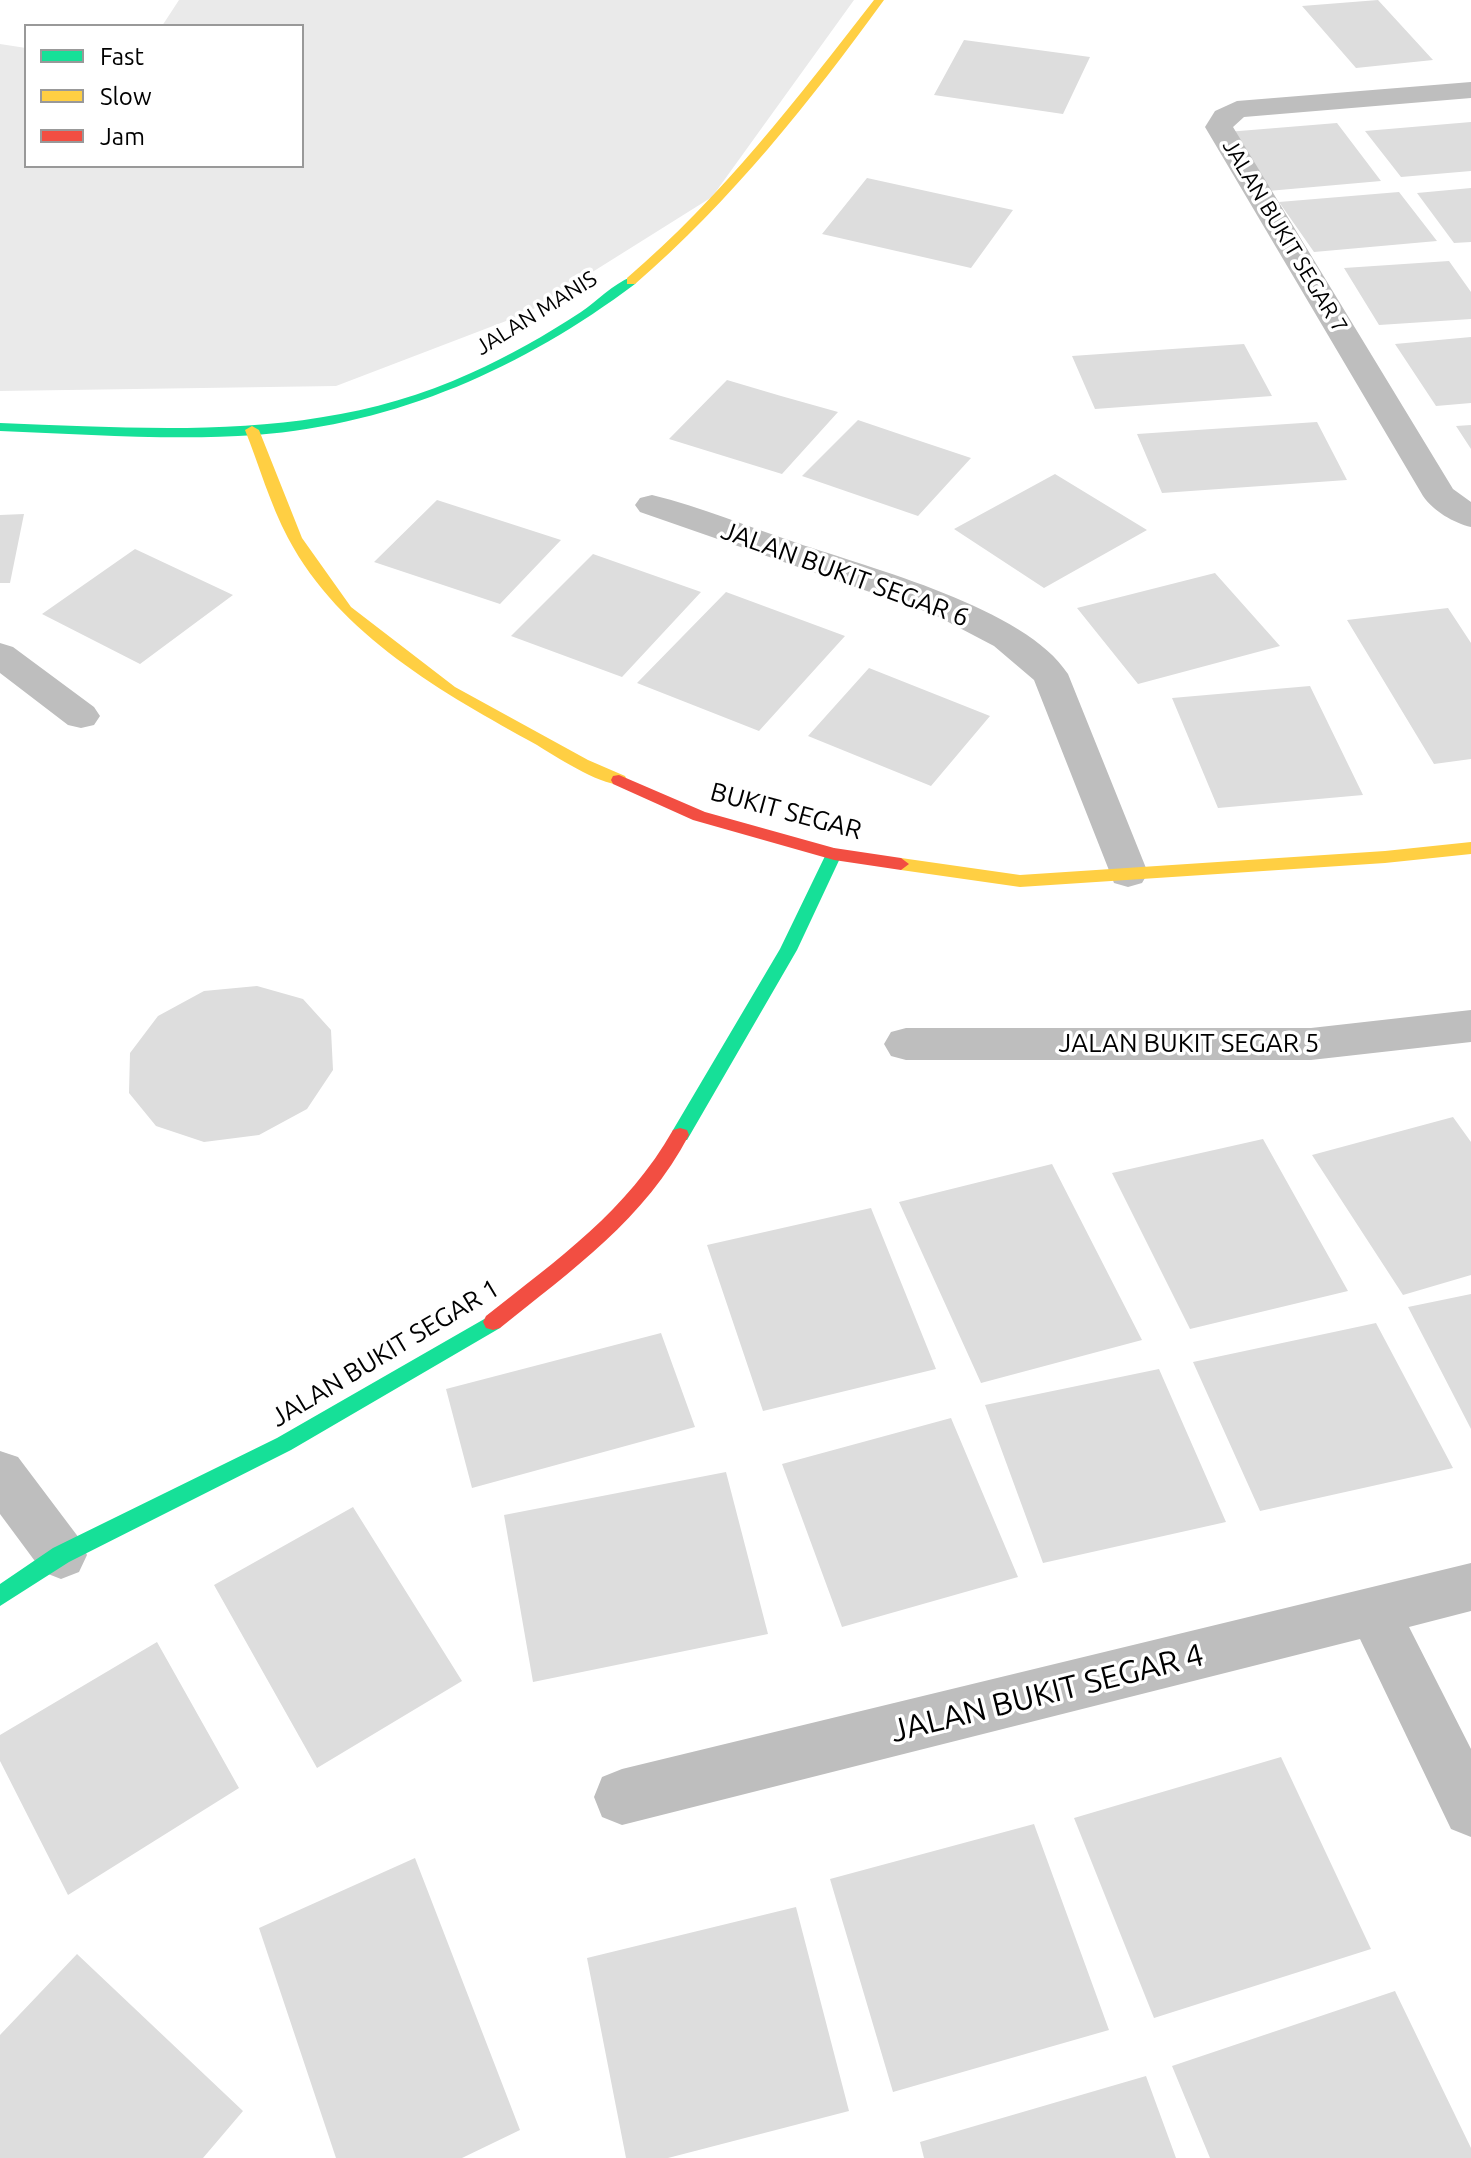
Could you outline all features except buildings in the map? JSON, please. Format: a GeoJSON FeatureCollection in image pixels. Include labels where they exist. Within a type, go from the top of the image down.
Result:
{"type":"FeatureCollection","features":[{"type":"Feature","properties":{"kind":"street","name":"JALAN MANIS"},"geometry":{"type":"LineString","coordinates":[[0,427],[252,430],[332,421],[406,403],[478,377],[554,336],[631,281],[696,224],[759,153],[879,0]]}},
{"type":"Feature","properties":{"kind":"street","name":"JALAN BUKIT SEGAR 7"},"geometry":{"type":"LineString","coordinates":[[1471,90],[1237,109],[1225,117],[1219,127],[1440,496],[1471,517]]}},
{"type":"Feature","properties":{"kind":"street","name":"BUKIT SEGAR"},"geometry":{"type":"LineString","coordinates":[[252,430],[295,538],[346,610],[450,690],[582,764],[699,816],[834,854],[1020,881],[1385,857],[1471,848]]}},
{"type":"Feature","properties":{"kind":"street","name":"JALAN BUKIT SEGAR 6"},"geometry":{"type":"LineString","coordinates":[[652,505],[946,606],[1007,638],[1050,674],[1128,873]]}},
{"type":"Feature","properties":{"kind":"street"},"geometry":{"type":"LineString","coordinates":[[0,655],[81,716]]}},
{"type":"Feature","properties":{"kind":"street","name":"JALAN BUKIT SEGAR 1"},"geometry":{"type":"LineString","coordinates":[[0,1596],[61,1555],[284,1444],[506,1315],[597,1240],[660,1170],[788,950],[834,854]]}},
{"type":"Feature","properties":{"kind":"street","name":"JALAN BUKIT SEGAR 5"},"geometry":{"type":"LineString","coordinates":[[906,1044],[1311,1044],[1471,1026]]}},
{"type":"Feature","properties":{"kind":"street"},"geometry":{"type":"LineString","coordinates":[[0,1473],[61,1555]]}},
{"type":"Feature","properties":{"kind":"street","name":"JALAN BUKIT SEGAR 4"},"geometry":{"type":"LineString","coordinates":[[622,1797],[1471,1587]]}},
{"type":"Feature","properties":{"kind":"street"},"geometry":{"type":"LineString","coordinates":[[1375,1613],[1471,1809]]}},
{"type":"Feature","properties":{"kind":"shaded area"},"geometry":{"type":"Polygon","coordinates":[[[179,0],[854,0],[712,197],[527,313],[336,386],[0,391],[0,44],[24,48],[24,168],[304,168],[304,24],[163,24],[179,0]]]}},
{"type":"Feature","properties":{"kind":"traffic: fast"},"geometry":{"type":"LineString","coordinates":[[0,427],[146,433],[220,432],[257,431],[339,420],[429,395],[472,378],[555,335],[631,281]]}},
{"type":"Feature","properties":{"kind":"traffic: fast"},"geometry":{"type":"LineString","coordinates":[[680,1135],[788,950],[834,854]]}},
{"type":"Feature","properties":{"kind":"traffic: fast"},"geometry":{"type":"LineString","coordinates":[[0,1596],[61,1555],[284,1444],[493,1322]]}},
{"type":"Feature","properties":{"kind":"traffic: slow"},"geometry":{"type":"LineString","coordinates":[[631,281],[667,250],[733,183],[793,112],[879,0]]}},
{"type":"Feature","properties":{"kind":"traffic: slow"},"geometry":{"type":"LineString","coordinates":[[252,430],[295,538],[346,610],[450,690],[582,764],[619,780]]}},
{"type":"Feature","properties":{"kind":"traffic: slow"},"geometry":{"type":"LineString","coordinates":[[901,864],[1020,881],[1385,857],[1471,848]]}},
{"type":"Feature","properties":{"kind":"traffic: jam"},"geometry":{"type":"LineString","coordinates":[[619,780],[699,816],[834,854],[901,864]]}},
{"type":"Feature","properties":{"kind":"traffic: jam"},"geometry":{"type":"LineString","coordinates":[[493,1322],[597,1240],[660,1170],[680,1135]]}}]}
